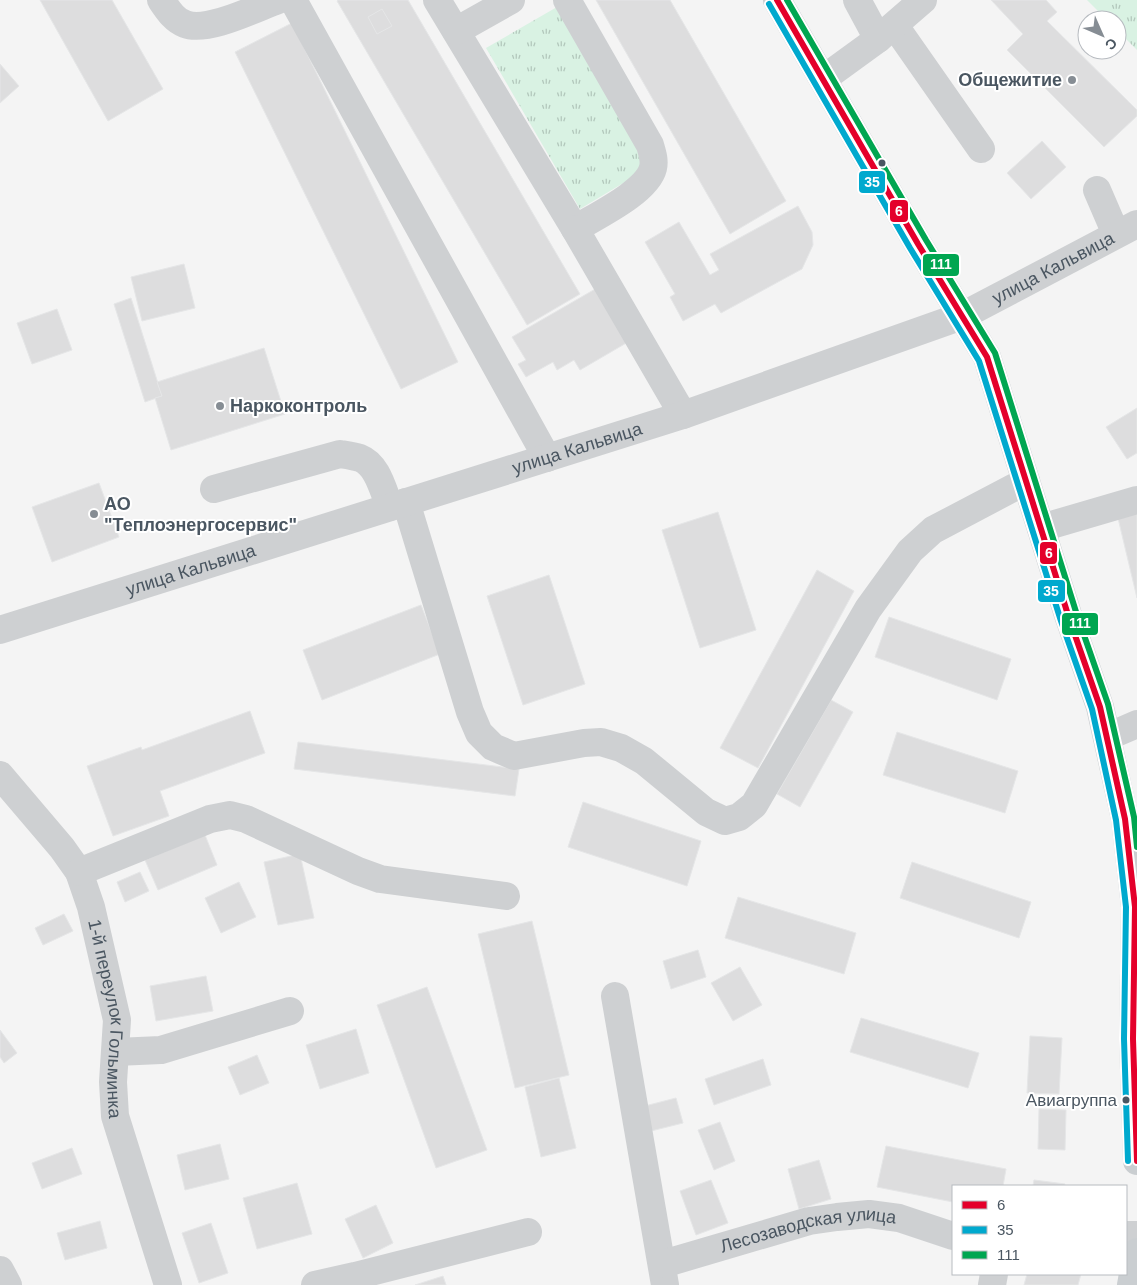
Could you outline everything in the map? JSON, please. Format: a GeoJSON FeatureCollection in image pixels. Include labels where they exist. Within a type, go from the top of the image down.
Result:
{"type":"FeatureCollection","features":[{"type":"Feature","properties":{"kind":"main road"},"geometry":{"type":"LineString","coordinates":[[778,0],[918,244],[987,357],[1040,528],[1100,707],[1125,819],[1135,907],[1133,1039],[1137,1161]]}},
{"type":"Feature","properties":{"kind":"main road"},"geometry":{"type":"LineString","coordinates":[[1131,1285],[1137,1252]]}},
{"type":"Feature","properties":{"kind":"street"},"geometry":{"type":"LineString","coordinates":[[161,0],[173,17],[186,24],[200,27],[278,0]]}},
{"type":"Feature","properties":{"kind":"street"},"geometry":{"type":"LineString","coordinates":[[293,0],[547,458]]}},
{"type":"Feature","properties":{"kind":"street"},"geometry":{"type":"LineString","coordinates":[[437,0],[575,229],[683,415]]}},
{"type":"Feature","properties":{"kind":"street"},"geometry":{"type":"LineString","coordinates":[[456,31],[510,0]]}},
{"type":"Feature","properties":{"kind":"street"},"geometry":{"type":"LineString","coordinates":[[568,0],[650,145],[653,158],[653,167],[649,176],[637,191],[575,229]]}},
{"type":"Feature","properties":{"kind":"street"},"geometry":{"type":"LineString","coordinates":[[857,0],[886,32],[982,149]]}},
{"type":"Feature","properties":{"kind":"street"},"geometry":{"type":"LineString","coordinates":[[823,79],[886,32],[923,0]]}},
{"type":"Feature","properties":{"kind":"street"},"geometry":{"type":"LineString","coordinates":[[1097,190],[1127,229]]}},
{"type":"Feature","properties":{"kind":"street","name":"улица Кальвица"},"geometry":{"type":"LineString","coordinates":[[0,630],[683,415],[962,316],[1127,229]]}},
{"type":"Feature","properties":{"kind":"street"},"geometry":{"type":"LineString","coordinates":[[214,489],[340,454],[361,458],[376,472],[398,505],[479,733],[493,746],[514,756],[584,743],[601,742],[621,748],[644,761],[706,812],[725,821],[739,817],[754,804],[868,609],[910,551],[933,530],[1026,481]]}},
{"type":"Feature","properties":{"kind":"street"},"geometry":{"type":"LineString","coordinates":[[1040,528],[1137,500]]}},
{"type":"Feature","properties":{"kind":"street"},"geometry":{"type":"LineString","coordinates":[[1107,737],[1137,724]]}},
{"type":"Feature","properties":{"kind":"street","name":"1-й переулок Гольминка"},"geometry":{"type":"LineString","coordinates":[[0,775],[62,848],[79,872],[91,907],[117,1020],[113,1082],[115,1116],[168,1285]]}},
{"type":"Feature","properties":{"kind":"street"},"geometry":{"type":"LineString","coordinates":[[79,872],[210,819],[230,816],[246,819],[358,871],[380,879],[506,896]]}},
{"type":"Feature","properties":{"kind":"street"},"geometry":{"type":"LineString","coordinates":[[615,996],[664,1274]]}},
{"type":"Feature","properties":{"kind":"street"},"geometry":{"type":"LineString","coordinates":[[116,1052],[161,1050],[290,1011]]}},
{"type":"Feature","properties":{"kind":"street","name":"Лесозаводская улица"},"geometry":{"type":"LineString","coordinates":[[664,1274],[809,1221],[837,1217],[869,1214],[899,1218],[952,1236]]}},
{"type":"Feature","properties":{"kind":"street"},"geometry":{"type":"LineString","coordinates":[[315,1285],[528,1232]]}},
{"type":"Feature","properties":{"kind":"street"},"geometry":{"type":"LineString","coordinates":[[0,1270],[8,1285]]}},
{"type":"Feature","properties":{"kind":"green space"},"geometry":{"type":"Polygon","coordinates":[[[1087,0],[1137,0],[1137,50],[1127,40],[1127,10],[1097,10],[1087,0]]]}},
{"type":"Feature","properties":{"kind":"green space"},"geometry":{"type":"Polygon","coordinates":[[[557,7],[650,167],[580,209],[486,48],[557,7]]]}},
{"type":"Feature","properties":{"kind":"building"},"geometry":{"type":"Polygon","coordinates":[[[40,0],[112,0],[163,89],[108,121],[40,0]]]}},
{"type":"Feature","properties":{"kind":"building"},"geometry":{"type":"Polygon","coordinates":[[[338,0],[408,0],[580,294],[527,325],[338,0]]]}},
{"type":"Feature","properties":{"kind":"building"},"geometry":{"type":"Polygon","coordinates":[[[596,0],[670,0],[786,201],[730,234],[596,0]]]}},
{"type":"Feature","properties":{"kind":"building","name":"Общежитие"},"geometry":{"type":"Polygon","coordinates":[[[991,0],[1046,0],[1057,12],[1047,21],[1077,51],[1077,60],[1086,60],[1137,110],[1137,116],[1104,147],[1007,50],[1023,34],[991,0]]]}},
{"type":"Feature","properties":{"kind":"building"},"geometry":{"type":"Polygon","coordinates":[[[382,9],[392,26],[377,34],[368,17],[382,9]]]}},
{"type":"Feature","properties":{"kind":"building"},"geometry":{"type":"Polygon","coordinates":[[[292,23],[458,362],[401,389],[235,52],[292,23]]]}},
{"type":"Feature","properties":{"kind":"building"},"geometry":{"type":"Polygon","coordinates":[[[0,64],[19,86],[0,103],[0,64]]]}},
{"type":"Feature","properties":{"kind":"building"},"geometry":{"type":"Polygon","coordinates":[[[1042,141],[1066,167],[1031,199],[1007,173],[1042,141]]]}},
{"type":"Feature","properties":{"kind":"building"},"geometry":{"type":"Polygon","coordinates":[[[798,206],[812,232],[813,245],[802,269],[721,313],[715,304],[683,321],[670,297],[675,294],[645,242],[679,222],[710,275],[719,270],[710,254],[798,206]]]}},
{"type":"Feature","properties":{"kind":"building"},"geometry":{"type":"Polygon","coordinates":[[[184,264],[195,308],[142,321],[131,277],[184,264]]]}},
{"type":"Feature","properties":{"kind":"building"},"geometry":{"type":"Polygon","coordinates":[[[597,288],[628,342],[580,370],[574,360],[557,370],[553,362],[526,377],[518,364],[526,360],[512,337],[597,288]]]}},
{"type":"Feature","properties":{"kind":"building"},"geometry":{"type":"Polygon","coordinates":[[[131,298],[162,396],[145,402],[114,304],[131,298]]]}},
{"type":"Feature","properties":{"kind":"building"},"geometry":{"type":"Polygon","coordinates":[[[57,309],[72,350],[32,364],[17,323],[57,309]]]}},
{"type":"Feature","properties":{"kind":"building","name":"Наркоконтроль"},"geometry":{"type":"Polygon","coordinates":[[[264,348],[285,414],[171,450],[155,398],[162,396],[157,382],[264,348]]]}},
{"type":"Feature","properties":{"kind":"building"},"geometry":{"type":"Polygon","coordinates":[[[1137,408],[1137,453],[1127,459],[1106,427],[1137,408]]]}},
{"type":"Feature","properties":{"kind":"building"},"geometry":{"type":"Polygon","coordinates":[[[99,483],[119,537],[52,562],[32,507],[99,483]]]}},
{"type":"Feature","properties":{"kind":"building"},"geometry":{"type":"Polygon","coordinates":[[[1137,509],[1137,598],[1117,514],[1137,509]]]}},
{"type":"Feature","properties":{"kind":"building"},"geometry":{"type":"Polygon","coordinates":[[[718,512],[756,630],[700,648],[662,530],[718,512]]]}},
{"type":"Feature","properties":{"kind":"building"},"geometry":{"type":"Polygon","coordinates":[[[817,570],[854,591],[758,768],[720,748],[817,570]]]}},
{"type":"Feature","properties":{"kind":"building"},"geometry":{"type":"Polygon","coordinates":[[[549,575],[585,684],[523,705],[487,596],[549,575]]]}},
{"type":"Feature","properties":{"kind":"building"},"geometry":{"type":"Polygon","coordinates":[[[421,605],[440,654],[322,700],[303,650],[421,605]]]}},
{"type":"Feature","properties":{"kind":"building"},"geometry":{"type":"Polygon","coordinates":[[[889,617],[1011,659],[997,700],[875,657],[889,617]]]}},
{"type":"Feature","properties":{"kind":"building"},"geometry":{"type":"Polygon","coordinates":[[[831,700],[853,712],[800,807],[777,794],[831,700]]]}},
{"type":"Feature","properties":{"kind":"building"},"geometry":{"type":"Polygon","coordinates":[[[250,711],[265,753],[160,791],[169,816],[113,836],[87,766],[141,747],[142,750],[250,711]]]}},
{"type":"Feature","properties":{"kind":"building"},"geometry":{"type":"Polygon","coordinates":[[[897,732],[1018,771],[1005,813],[883,775],[897,732]]]}},
{"type":"Feature","properties":{"kind":"building"},"geometry":{"type":"Polygon","coordinates":[[[298,742],[519,769],[515,796],[294,769],[298,742]]]}},
{"type":"Feature","properties":{"kind":"building"},"geometry":{"type":"Polygon","coordinates":[[[583,802],[701,841],[687,886],[568,847],[583,802]]]}},
{"type":"Feature","properties":{"kind":"building"},"geometry":{"type":"Polygon","coordinates":[[[205,835],[217,865],[158,890],[145,860],[205,835]]]}},
{"type":"Feature","properties":{"kind":"building"},"geometry":{"type":"Polygon","coordinates":[[[300,854],[314,918],[278,925],[264,862],[300,854]]]}},
{"type":"Feature","properties":{"kind":"building"},"geometry":{"type":"Polygon","coordinates":[[[912,862],[1031,902],[1019,938],[900,898],[912,862]]]}},
{"type":"Feature","properties":{"kind":"building"},"geometry":{"type":"Polygon","coordinates":[[[140,872],[149,891],[125,902],[117,882],[140,872]]]}},
{"type":"Feature","properties":{"kind":"building"},"geometry":{"type":"Polygon","coordinates":[[[239,882],[256,917],[221,933],[205,898],[239,882]]]}},
{"type":"Feature","properties":{"kind":"building"},"geometry":{"type":"Polygon","coordinates":[[[738,897],[856,933],[844,974],[725,938],[738,897]]]}},
{"type":"Feature","properties":{"kind":"building"},"geometry":{"type":"Polygon","coordinates":[[[64,914],[73,931],[43,945],[35,928],[64,914]]]}},
{"type":"Feature","properties":{"kind":"building"},"geometry":{"type":"Polygon","coordinates":[[[532,921],[569,1075],[515,1088],[478,934],[532,921]]]}},
{"type":"Feature","properties":{"kind":"building"},"geometry":{"type":"Polygon","coordinates":[[[698,950],[706,977],[671,989],[663,961],[698,950]]]}},
{"type":"Feature","properties":{"kind":"building"},"geometry":{"type":"Polygon","coordinates":[[[740,967],[762,1005],[733,1021],[711,983],[740,967]]]}},
{"type":"Feature","properties":{"kind":"building"},"geometry":{"type":"Polygon","coordinates":[[[206,976],[213,1011],[156,1021],[150,986],[206,976]]]}},
{"type":"Feature","properties":{"kind":"building"},"geometry":{"type":"Polygon","coordinates":[[[427,987],[487,1150],[436,1168],[377,1005],[427,987]]]}},
{"type":"Feature","properties":{"kind":"building"},"geometry":{"type":"Polygon","coordinates":[[[861,1018],[979,1053],[968,1088],[850,1052],[861,1018]]]}},
{"type":"Feature","properties":{"kind":"building"},"geometry":{"type":"Polygon","coordinates":[[[356,1029],[369,1073],[320,1089],[306,1045],[356,1029]]]}},
{"type":"Feature","properties":{"kind":"building"},"geometry":{"type":"Polygon","coordinates":[[[0,1030],[17,1053],[4,1063],[0,1057],[0,1030]]]}},
{"type":"Feature","properties":{"kind":"building"},"geometry":{"type":"Polygon","coordinates":[[[1030,1036],[1062,1038],[1059,1094],[1027,1093],[1030,1036]]]}},
{"type":"Feature","properties":{"kind":"building"},"geometry":{"type":"Polygon","coordinates":[[[257,1055],[269,1083],[240,1095],[228,1067],[257,1055]]]}},
{"type":"Feature","properties":{"kind":"building"},"geometry":{"type":"Polygon","coordinates":[[[763,1059],[771,1085],[714,1105],[705,1079],[763,1059]]]}},
{"type":"Feature","properties":{"kind":"building"},"geometry":{"type":"Polygon","coordinates":[[[559,1078],[576,1148],[541,1157],[525,1087],[559,1078]]]}},
{"type":"Feature","properties":{"kind":"building"},"geometry":{"type":"Polygon","coordinates":[[[676,1098],[683,1123],[651,1131],[645,1106],[676,1098]]]}},
{"type":"Feature","properties":{"kind":"building"},"geometry":{"type":"Polygon","coordinates":[[[1039,1109],[1066,1110],[1065,1150],[1038,1149],[1039,1109]]]}},
{"type":"Feature","properties":{"kind":"building"},"geometry":{"type":"Polygon","coordinates":[[[720,1122],[735,1161],[714,1170],[698,1130],[720,1122]]]}},
{"type":"Feature","properties":{"kind":"building"},"geometry":{"type":"Polygon","coordinates":[[[220,1144],[229,1179],[185,1190],[177,1155],[220,1144]]]}},
{"type":"Feature","properties":{"kind":"building"},"geometry":{"type":"Polygon","coordinates":[[[886,1146],[1006,1169],[1003,1185],[952,1185],[952,1202],[877,1187],[886,1146]]]}},
{"type":"Feature","properties":{"kind":"building"},"geometry":{"type":"Polygon","coordinates":[[[72,1148],[82,1174],[42,1189],[32,1163],[72,1148]]]}},
{"type":"Feature","properties":{"kind":"building"},"geometry":{"type":"Polygon","coordinates":[[[819,1160],[831,1199],[799,1209],[788,1169],[819,1160]]]}},
{"type":"Feature","properties":{"kind":"building"},"geometry":{"type":"Polygon","coordinates":[[[711,1180],[728,1223],[696,1235],[680,1191],[711,1180]]]}},
{"type":"Feature","properties":{"kind":"building"},"geometry":{"type":"Polygon","coordinates":[[[1034,1180],[1065,1184],[1064,1185],[1033,1185],[1034,1180]]]}},
{"type":"Feature","properties":{"kind":"building"},"geometry":{"type":"Polygon","coordinates":[[[297,1183],[312,1234],[257,1249],[243,1198],[297,1183]]]}},
{"type":"Feature","properties":{"kind":"building"},"geometry":{"type":"Polygon","coordinates":[[[376,1205],[393,1243],[363,1258],[345,1219],[376,1205]]]}},
{"type":"Feature","properties":{"kind":"building"},"geometry":{"type":"Polygon","coordinates":[[[100,1221],[107,1248],[65,1260],[57,1233],[100,1221]]]}},
{"type":"Feature","properties":{"kind":"building"},"geometry":{"type":"Polygon","coordinates":[[[211,1223],[228,1273],[199,1283],[182,1233],[211,1223]]]}},
{"type":"Feature","properties":{"kind":"building"},"geometry":{"type":"Polygon","coordinates":[[[1027,1275],[1081,1275],[1078,1285],[1024,1285],[1027,1275]]]}},
{"type":"Feature","properties":{"kind":"building"},"geometry":{"type":"Polygon","coordinates":[[[443,1276],[446,1285],[415,1285],[443,1276]]]}},
{"type":"Feature","properties":{"kind":"transit line","name":"6"},"geometry":{"type":"LineString","coordinates":[[777,0],[918,244],[987,357],[1069,618],[1100,707],[1125,819],[1135,907],[1133,1039],[1137,1161]]}},
{"type":"Feature","properties":{"kind":"transit line","name":"111"},"geometry":{"type":"LineString","coordinates":[[787,0],[926,240],[995,353],[1077,615],[1108,704],[1134,817],[1137,847]]}},
{"type":"Feature","properties":{"kind":"transit line","name":"35"},"geometry":{"type":"LineString","coordinates":[[769,4],[910,248],[979,361],[1061,621],[1092,709],[1116,820],[1126,907],[1124,1039],[1128,1161]]}},
{"type":"Feature","properties":{"kind":"place","name":"Общежитие"},"geometry":{"type":"Point","coordinates":[1072,80]}},
{"type":"Feature","properties":{"kind":"place","name":"Наркоконтроль"},"geometry":{"type":"Point","coordinates":[220,406]}},
{"type":"Feature","properties":{"kind":"place","name":"АО \"Теплоэнергосервис\""},"geometry":{"type":"Point","coordinates":[94,514]}},
{"type":"Feature","properties":{"kind":"place","name":"Авиагруппа"},"geometry":{"type":"Point","coordinates":[1126,1100]}}]}
